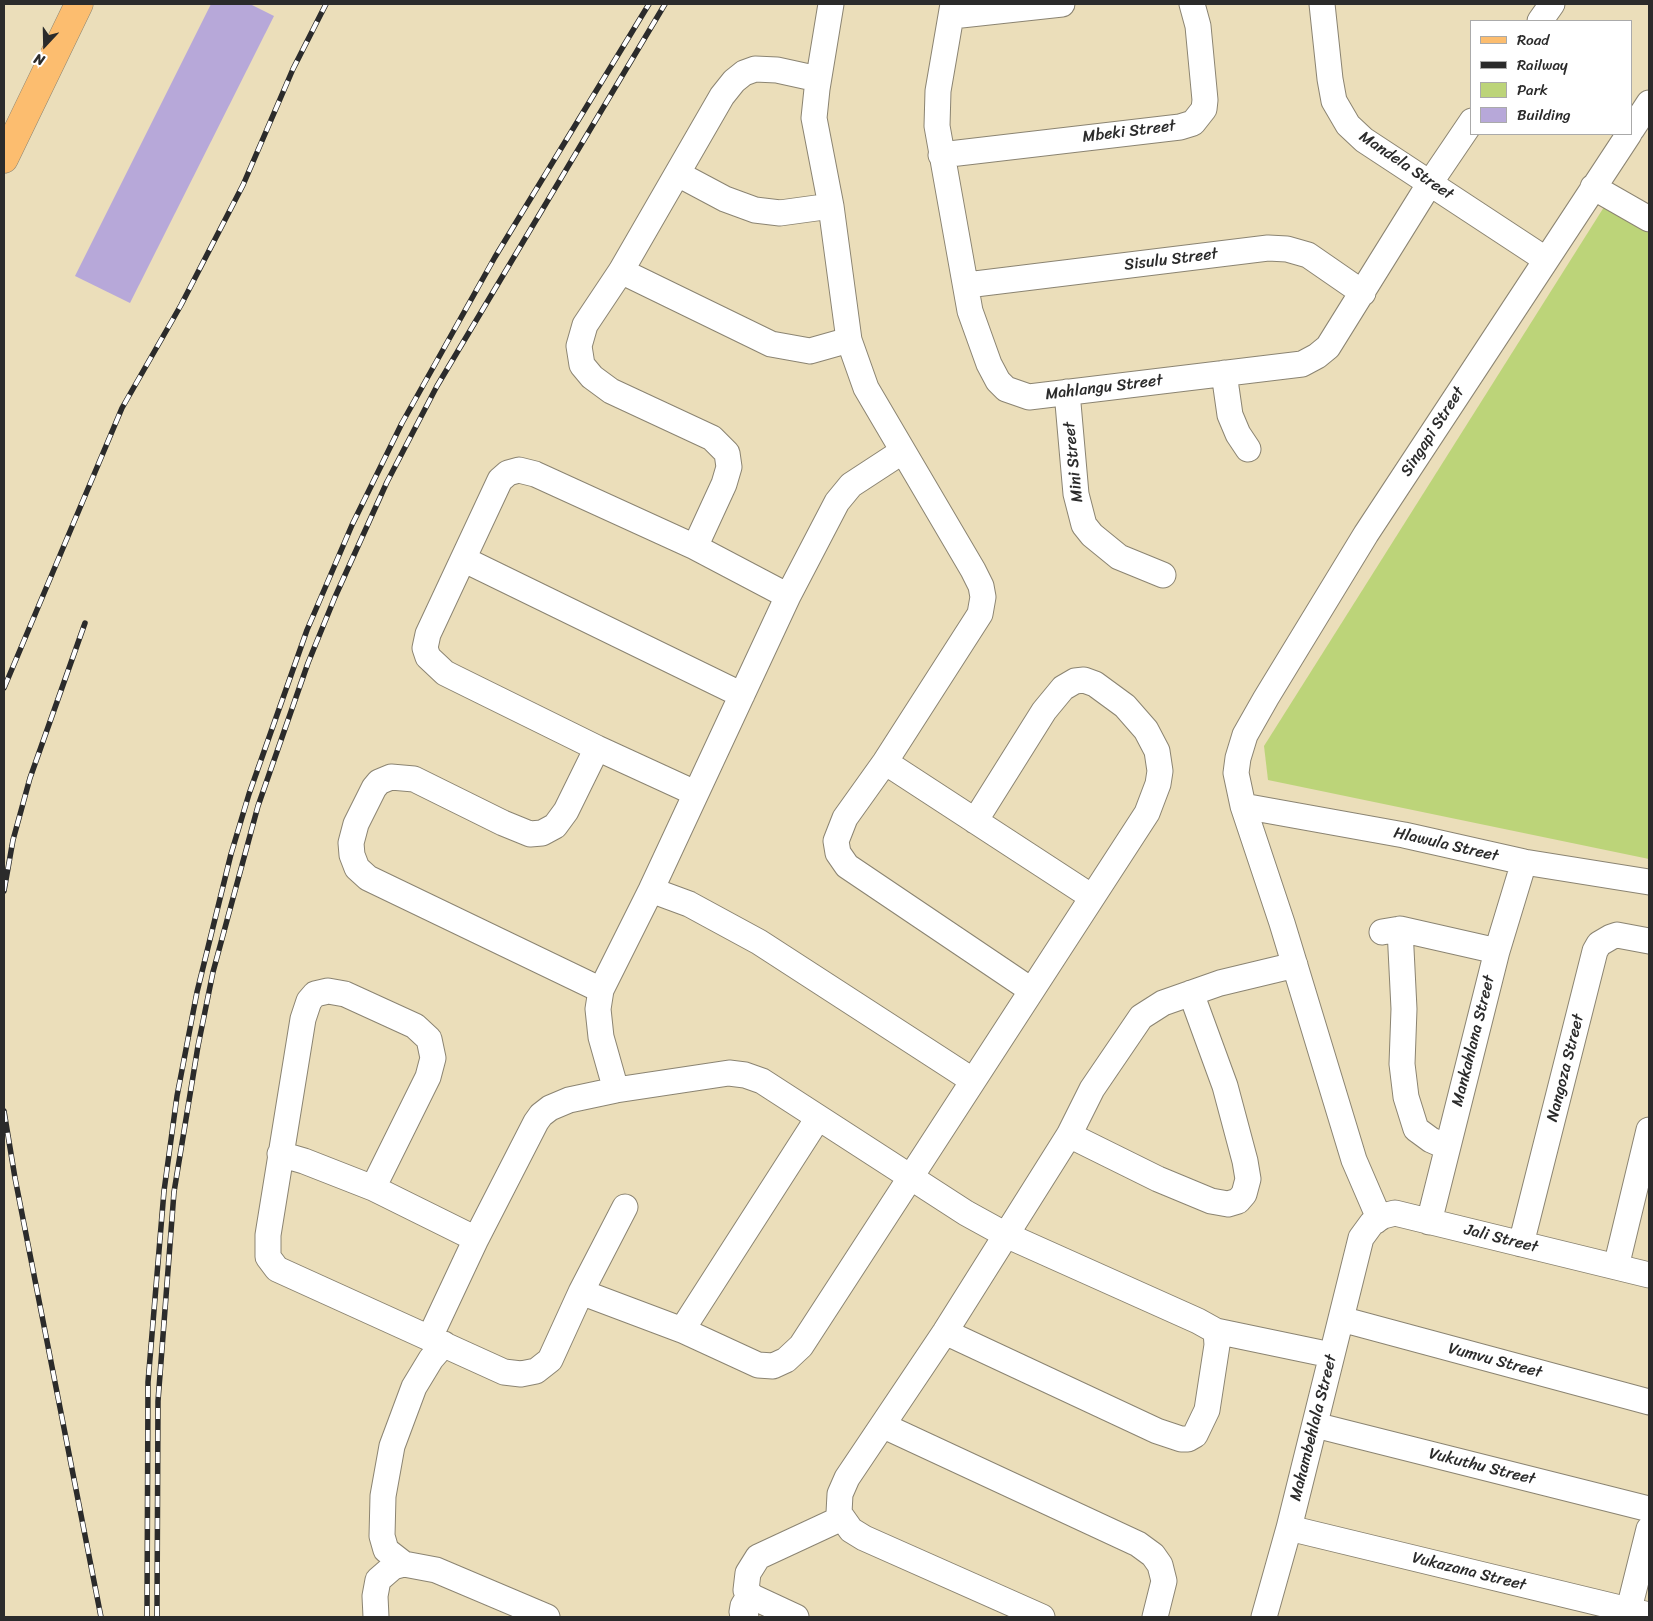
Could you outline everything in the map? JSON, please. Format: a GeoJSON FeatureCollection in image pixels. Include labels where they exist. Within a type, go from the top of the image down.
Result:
{"type":"FeatureCollection","features":[{"type":"Feature","properties":{"kind":"main road"},"geometry":{"type":"LineString","coordinates":[[4,159],[79,4]]}},
{"type":"Feature","properties":{"kind":"street"},"geometry":{"type":"LineString","coordinates":[[831,4],[818,79],[814,118],[830,206],[849,340],[866,388],[973,570],[984,597],[980,614],[885,762],[845,818],[836,841],[838,853],[847,866],[1031,990]]}},
{"type":"Feature","properties":{"kind":"street"},"geometry":{"type":"LineString","coordinates":[[952,10],[1062,4]]}},
{"type":"Feature","properties":{"kind":"street","name":"Mbeki Street"},"geometry":{"type":"LineString","coordinates":[[941,155],[1180,127],[1192,123],[1204,109],[1205,100],[1198,26],[1192,4]]}},
{"type":"Feature","properties":{"kind":"street","name":"Mandela Street"},"geometry":{"type":"LineString","coordinates":[[1322,4],[1330,79],[1339,113],[1348,126],[1364,140],[1544,259]]}},
{"type":"Feature","properties":{"kind":"street"},"geometry":{"type":"LineString","coordinates":[[1541,20],[1552,4]]}},
{"type":"Feature","properties":{"kind":"street","name":"Mahlangu Street"},"geometry":{"type":"LineString","coordinates":[[952,10],[938,91],[937,126],[967,285],[970,311],[989,364],[998,381],[1006,389],[1029,397],[1302,364],[1317,356],[1328,347],[1430,183],[1470,124]]}},
{"type":"Feature","properties":{"kind":"street"},"geometry":{"type":"LineString","coordinates":[[694,547],[724,484],[729,467],[727,453],[712,438],[612,390],[592,377],[582,365],[579,356],[579,346],[585,326],[621,271],[722,96],[734,81],[744,73],[755,69],[768,69],[818,79]]}},
{"type":"Feature","properties":{"kind":"street"},"geometry":{"type":"LineString","coordinates":[[1633,127],[1649,103]]}},
{"type":"Feature","properties":{"kind":"street","name":"Singapi Street"},"geometry":{"type":"LineString","coordinates":[[1369,1229],[1376,1211],[1354,1160],[1295,965],[1243,806],[1236,773],[1245,735],[1290,657],[1366,534],[1544,259],[1628,135]]}},
{"type":"Feature","properties":{"kind":"street"},"geometry":{"type":"LineString","coordinates":[[678,174],[726,199],[755,210],[780,213],[830,206]]}},
{"type":"Feature","properties":{"kind":"street"},"geometry":{"type":"LineString","coordinates":[[1593,187],[1649,218]]}},
{"type":"Feature","properties":{"kind":"street","name":"Sisulu Street"},"geometry":{"type":"LineString","coordinates":[[967,285],[1268,248],[1288,249],[1308,255],[1363,293]]}},
{"type":"Feature","properties":{"kind":"street"},"geometry":{"type":"LineString","coordinates":[[621,271],[771,344],[810,351],[849,340]]}},
{"type":"Feature","properties":{"kind":"street"},"geometry":{"type":"LineString","coordinates":[[1224,373],[1230,414],[1238,434],[1248,449]]}},
{"type":"Feature","properties":{"kind":"street","name":"Mini Street"},"geometry":{"type":"LineString","coordinates":[[1067,392],[1076,494],[1084,525],[1119,557],[1163,575]]}},
{"type":"Feature","properties":{"kind":"street"},"geometry":{"type":"LineString","coordinates":[[616,1090],[601,1037],[598,1009],[600,990],[651,890],[788,596],[837,502],[852,485],[903,451]]}},
{"type":"Feature","properties":{"kind":"street"},"geometry":{"type":"LineString","coordinates":[[695,793],[597,748],[445,673],[428,657],[425,648],[428,634],[500,480],[508,473],[519,470],[535,474],[694,547],[788,596]]}},
{"type":"Feature","properties":{"kind":"street"},"geometry":{"type":"LineString","coordinates":[[464,560],[742,695]]}},
{"type":"Feature","properties":{"kind":"street"},"geometry":{"type":"LineString","coordinates":[[581,1292],[682,1330],[758,1365],[772,1366],[786,1360],[806,1338],[909,1176],[1147,813],[1158,784],[1160,771],[1157,751],[1146,730],[1125,706],[1106,690],[1084,680],[1075,681],[1064,688],[1044,711],[975,821]]}},
{"type":"Feature","properties":{"kind":"street"},"geometry":{"type":"LineString","coordinates":[[597,748],[566,811],[555,826],[542,833],[530,834],[503,824],[414,779],[391,777],[379,782],[374,788],[356,824],[351,843],[352,855],[357,868],[368,878],[600,990]]}},
{"type":"Feature","properties":{"kind":"street"},"geometry":{"type":"LineString","coordinates":[[885,762],[1092,897]]}},
{"type":"Feature","properties":{"kind":"street","name":"Hlawula Street"},"geometry":{"type":"LineString","coordinates":[[1243,806],[1404,835],[1524,862],[1649,882]]}},
{"type":"Feature","properties":{"kind":"street","name":"Mankahlana Street"},"geometry":{"type":"LineString","coordinates":[[1429,1222],[1497,951],[1524,862]]}},
{"type":"Feature","properties":{"kind":"street"},"geometry":{"type":"LineString","coordinates":[[651,890],[689,904],[759,942],[972,1080]]}},
{"type":"Feature","properties":{"kind":"street"},"geometry":{"type":"LineString","coordinates":[[1447,1147],[1416,1129],[1406,1097],[1402,1064],[1404,1008],[1391,931],[1497,951]]}},
{"type":"Feature","properties":{"kind":"street","name":"Nangoza Street"},"geometry":{"type":"LineString","coordinates":[[1521,1244],[1595,951],[1599,944],[1611,936],[1618,935],[1649,941]]}},
{"type":"Feature","properties":{"kind":"street"},"geometry":{"type":"LineString","coordinates":[[1042,1617],[864,1538],[851,1530],[842,1518],[838,1506],[847,1478],[884,1426],[945,1332],[1069,1135],[1092,1089],[1141,1017],[1163,1004],[1220,983],[1295,965]]}},
{"type":"Feature","properties":{"kind":"street"},"geometry":{"type":"LineString","coordinates":[[373,1188],[428,1078],[433,1058],[429,1039],[415,1026],[345,994],[328,991],[315,994],[309,1001],[303,1019],[268,1235],[267,1250],[272,1263],[285,1272],[504,1372],[521,1374],[536,1371],[550,1360],[581,1292],[626,1207]]}},
{"type":"Feature","properties":{"kind":"street"},"geometry":{"type":"LineString","coordinates":[[1069,1135],[1158,1179],[1211,1201],[1228,1204],[1238,1201],[1244,1194],[1248,1179],[1245,1161],[1225,1086],[1191,993]]}},
{"type":"Feature","properties":{"kind":"street"},"geometry":{"type":"LineString","coordinates":[[404,1564],[386,1550],[382,1536],[383,1496],[392,1446],[414,1388],[431,1359],[476,1239],[536,1122],[550,1108],[569,1100],[711,1074],[737,1074],[762,1081],[966,1213],[1006,1234],[1198,1321],[1216,1331],[1331,1356]]}},
{"type":"Feature","properties":{"kind":"street"},"geometry":{"type":"LineString","coordinates":[[682,1330],[818,1118]]}},
{"type":"Feature","properties":{"kind":"street"},"geometry":{"type":"LineString","coordinates":[[1616,1267],[1649,1130]]}},
{"type":"Feature","properties":{"kind":"street"},"geometry":{"type":"LineString","coordinates":[[280,1154],[373,1188],[476,1239]]}},
{"type":"Feature","properties":{"kind":"street","name":"Jali Street"},"geometry":{"type":"LineString","coordinates":[[1369,1229],[1395,1213],[1649,1275]]}},
{"type":"Feature","properties":{"kind":"street","name":"Mahambehlala Street"},"geometry":{"type":"LineString","coordinates":[[1264,1617],[1289,1528],[1331,1356],[1369,1229]]}},
{"type":"Feature","properties":{"kind":"street","name":"Vumvu Street"},"geometry":{"type":"LineString","coordinates":[[1341,1320],[1649,1402]]}},
{"type":"Feature","properties":{"kind":"street"},"geometry":{"type":"LineString","coordinates":[[945,1332],[1157,1431],[1188,1439],[1195,1435],[1207,1410],[1217,1345],[1216,1331]]}},
{"type":"Feature","properties":{"kind":"street","name":"Vukuthu Street"},"geometry":{"type":"LineString","coordinates":[[1315,1425],[1649,1509]]}},
{"type":"Feature","properties":{"kind":"street"},"geometry":{"type":"LineString","coordinates":[[884,1426],[1138,1544],[1153,1555],[1160,1565],[1164,1581],[1155,1617]]}},
{"type":"Feature","properties":{"kind":"street"},"geometry":{"type":"LineString","coordinates":[[796,1617],[749,1607],[746,1590],[748,1572],[758,1557],[842,1518]]}},
{"type":"Feature","properties":{"kind":"street","name":"Vukazana Street"},"geometry":{"type":"LineString","coordinates":[[1289,1528],[1635,1614]]}},
{"type":"Feature","properties":{"kind":"street"},"geometry":{"type":"LineString","coordinates":[[1635,1614],[1649,1529]]}},
{"type":"Feature","properties":{"kind":"street"},"geometry":{"type":"LineString","coordinates":[[376,1617],[375,1596],[378,1580],[393,1567],[404,1564],[436,1570],[547,1617]]}},
{"type":"Feature","properties":{"kind":"green space"},"geometry":{"type":"Polygon","coordinates":[[[1604,207],[1649,233],[1649,859],[1268,780],[1264,746],[1604,207]]]}},
{"type":"Feature","properties":{"kind":"building"},"geometry":{"type":"Polygon","coordinates":[[[211,4],[250,4],[274,16],[130,303],[75,276],[211,4]]]}},
{"type":"Feature","properties":{"kind":"railway"},"geometry":{"type":"LineString","coordinates":[[4,688],[122,408],[181,305],[243,185],[293,69],[326,4]]}},
{"type":"Feature","properties":{"kind":"railway"},"geometry":{"type":"LineString","coordinates":[[147,1617],[148,1382],[164,1191],[177,1096],[197,992],[231,854],[249,794],[307,630],[352,525],[402,423],[495,257],[649,4]]}},
{"type":"Feature","properties":{"kind":"railway"},"geometry":{"type":"LineString","coordinates":[[157,1617],[158,1401],[174,1192],[198,1046],[213,972],[258,806],[308,663],[335,597],[387,482],[437,386],[665,4]]}},
{"type":"Feature","properties":{"kind":"railway"},"geometry":{"type":"LineString","coordinates":[[4,891],[13,840],[30,778],[85,623]]}},
{"type":"Feature","properties":{"kind":"railway"},"geometry":{"type":"LineString","coordinates":[[4,1111],[15,1178],[101,1617]]}}]}
